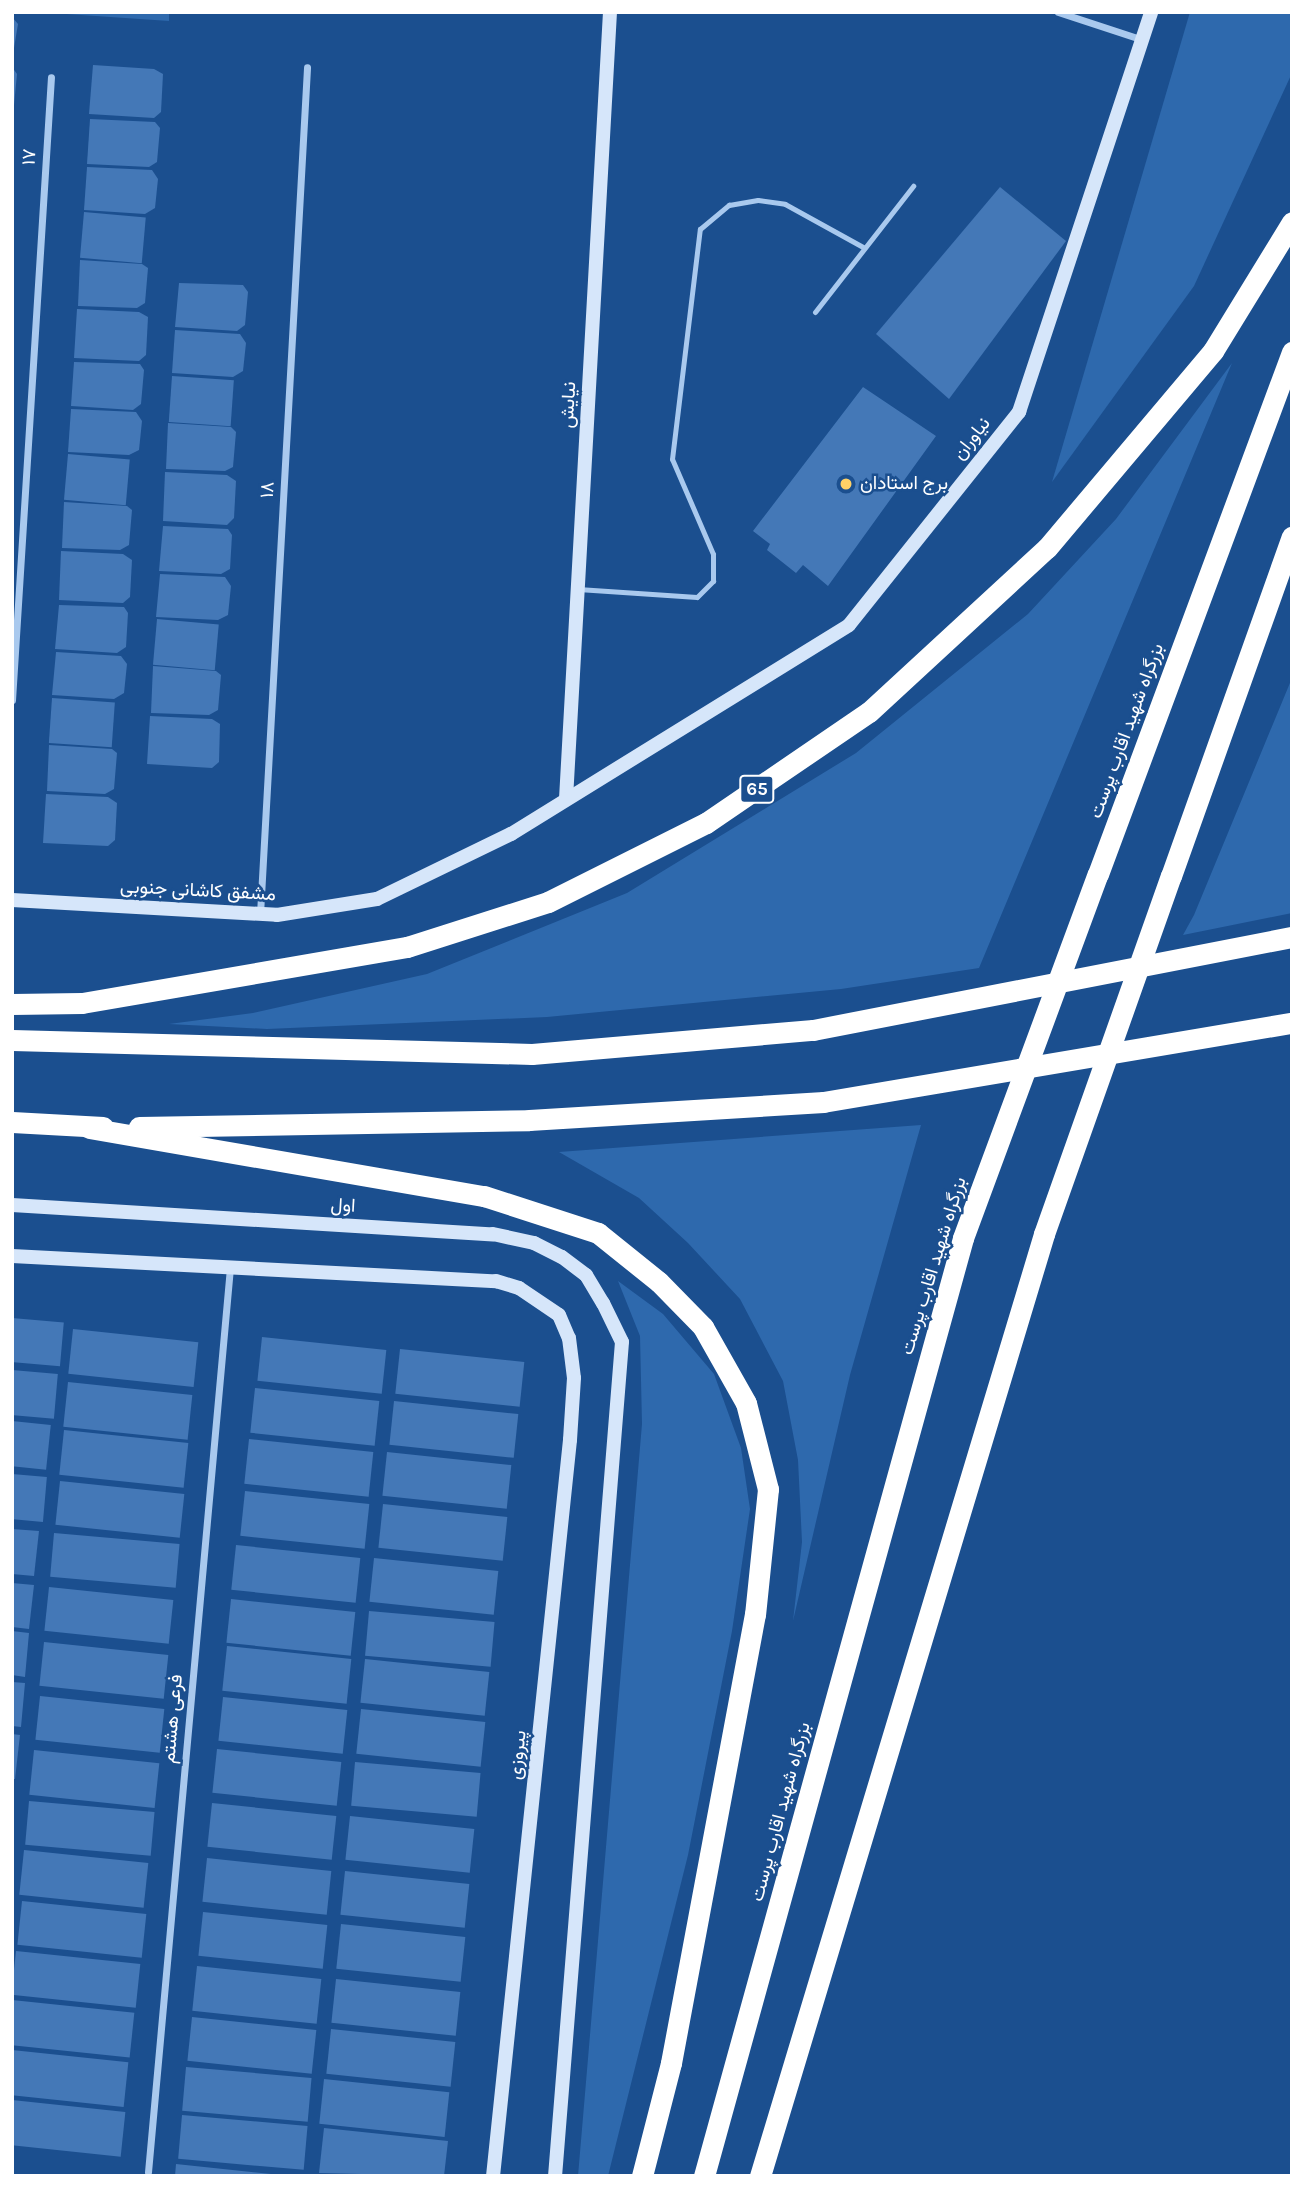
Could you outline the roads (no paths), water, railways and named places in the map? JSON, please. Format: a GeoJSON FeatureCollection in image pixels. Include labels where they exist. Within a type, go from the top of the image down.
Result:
{"type":"FeatureCollection","features":[{"type":"Feature","properties":{"kind":"highway","name":"65"},"geometry":{"type":"LineString","coordinates":[[12,1004],[82,1003],[407,947],[548,902],[706,823],[869,712],[1047,548],[1213,351],[1292,222]]}},
{"type":"Feature","properties":{"kind":"highway","name":"بزرگراه شهید اقارب پرست"},"geometry":{"type":"LineString","coordinates":[[704,2176],[963,1238],[1292,352]]}},
{"type":"Feature","properties":{"kind":"highway"},"geometry":{"type":"LineString","coordinates":[[760,2176],[1044,1234],[1292,537]]}},
{"type":"Feature","properties":{"kind":"highway"},"geometry":{"type":"LineString","coordinates":[[1254,642],[1292,559]]}},
{"type":"Feature","properties":{"kind":"highway"},"geometry":{"type":"LineString","coordinates":[[12,1040],[102,1045],[532,1054],[800,1031],[1292,937]]}},
{"type":"Feature","properties":{"kind":"highway"},"geometry":{"type":"LineString","coordinates":[[89,1128],[530,1120],[823,1102],[1292,1023]]}},
{"type":"Feature","properties":{"kind":"highway"},"geometry":{"type":"LineString","coordinates":[[12,1122],[89,1128],[484,1196],[598,1233],[659,1282],[703,1327],[746,1403],[768,1489],[755,1614],[671,2063],[642,2176]]}},
{"type":"Feature","properties":{"kind":"street","name":"نیایش"},"geometry":{"type":"LineString","coordinates":[[566,799],[610,12]]}},
{"type":"Feature","properties":{"kind":"street"},"geometry":{"type":"LineString","coordinates":[[1058,12],[1143,40]]}},
{"type":"Feature","properties":{"kind":"street","name":"نیاوران"},"geometry":{"type":"LineString","coordinates":[[566,799],[849,625],[1019,412],[1151,12]]}},
{"type":"Feature","properties":{"kind":"street","name":"۱۸"},"geometry":{"type":"LineString","coordinates":[[260,914],[307,67]]}},
{"type":"Feature","properties":{"kind":"street","name":"۱۷"},"geometry":{"type":"LineString","coordinates":[[12,700],[51,77]]}},
{"type":"Feature","properties":{"kind":"street","name":"مشفق کاشانی جنوبی"},"geometry":{"type":"LineString","coordinates":[[12,901],[260,914],[377,899],[511,834],[566,799]]}},
{"type":"Feature","properties":{"kind":"street","name":"اول"},"geometry":{"type":"LineString","coordinates":[[12,1205],[493,1234],[534,1243],[586,1275],[622,1342],[555,2176]]}},
{"type":"Feature","properties":{"kind":"street"},"geometry":{"type":"LineString","coordinates":[[12,1256],[230,1268]]}},
{"type":"Feature","properties":{"kind":"street","name":"پیروزی"},"geometry":{"type":"LineString","coordinates":[[230,1268],[496,1281],[542,1300],[559,1315],[569,1338],[574,1378],[570,1440],[493,2176]]}},
{"type":"Feature","properties":{"kind":"street","name":"فرعی هشتم"},"geometry":{"type":"LineString","coordinates":[[148,2172],[230,1268]]}},
{"type":"Feature","properties":{"kind":"lane"},"geometry":{"type":"LineString","coordinates":[[815,312],[913,186]]}},
{"type":"Feature","properties":{"kind":"lane"},"geometry":{"type":"LineString","coordinates":[[578,589],[697,597],[713,580],[713,554],[672,459],[700,229],[729,205],[758,200],[785,204],[863,247]]}},
{"type":"Feature","properties":{"kind":"place","name":"برج استادان"},"geometry":{"type":"Point","coordinates":[846,484]}}]}
